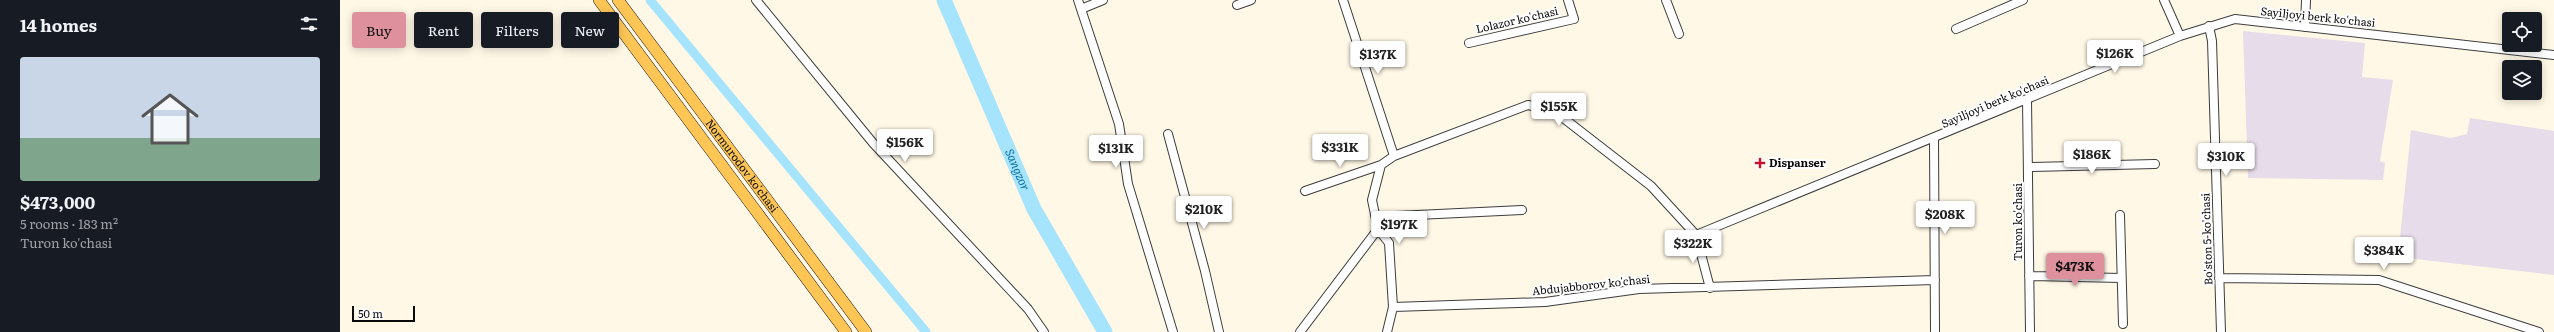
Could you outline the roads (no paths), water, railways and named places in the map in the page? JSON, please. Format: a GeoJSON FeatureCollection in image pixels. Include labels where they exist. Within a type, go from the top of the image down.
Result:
{"type":"FeatureCollection","features":[{"type":"Feature","properties":{"kind":"main road","name":"Normurodov ko'chasi"},"geometry":{"type":"LineString","coordinates":[[599,0],[846,332]]}},
{"type":"Feature","properties":{"kind":"main road","name":"Normurodov ko'chasi"},"geometry":{"type":"LineString","coordinates":[[618,0],[866,332]]}},
{"type":"Feature","properties":{"kind":"street"},"geometry":{"type":"LineString","coordinates":[[756,0],[873,144],[1028,309],[1044,332]]}},
{"type":"Feature","properties":{"kind":"street"},"geometry":{"type":"LineString","coordinates":[[1078,0],[1119,124],[1128,184],[1173,332]]}},
{"type":"Feature","properties":{"kind":"street"},"geometry":{"type":"LineString","coordinates":[[1081,9],[1103,0]]}},
{"type":"Feature","properties":{"kind":"street"},"geometry":{"type":"LineString","coordinates":[[1237,5],[1251,0]]}},
{"type":"Feature","properties":{"kind":"street"},"geometry":{"type":"LineString","coordinates":[[1343,0],[1394,156]]}},
{"type":"Feature","properties":{"kind":"street","name":"Lolazor ko'chasi"},"geometry":{"type":"LineString","coordinates":[[1469,43],[1574,19],[1568,0]]}},
{"type":"Feature","properties":{"kind":"street"},"geometry":{"type":"LineString","coordinates":[[1666,0],[1679,34]]}},
{"type":"Feature","properties":{"kind":"street"},"geometry":{"type":"LineString","coordinates":[[1956,29],[2023,0]]}},
{"type":"Feature","properties":{"kind":"street"},"geometry":{"type":"LineString","coordinates":[[2164,0],[2180,36]]}},
{"type":"Feature","properties":{"kind":"street"},"geometry":{"type":"LineString","coordinates":[[2305,27],[2306,0]]}},
{"type":"Feature","properties":{"kind":"street","name":"Sayiljoyi berk ko'chasi"},"geometry":{"type":"LineString","coordinates":[[1696,235],[1934,139],[2180,36],[2235,19],[2554,55]]}},
{"type":"Feature","properties":{"kind":"street","name":"Bo'ston 5-ko'chasi"},"geometry":{"type":"LineString","coordinates":[[2209,26],[2212,41],[2221,332]]}},
{"type":"Feature","properties":{"kind":"street","name":"Turon ko'chasi"},"geometry":{"type":"LineString","coordinates":[[2027,100],[2030,332]]}},
{"type":"Feature","properties":{"kind":"street"},"geometry":{"type":"LineString","coordinates":[[1305,191],[1381,165],[1394,156],[1528,105],[1554,110],[1651,186],[1696,235],[1710,288]]}},
{"type":"Feature","properties":{"kind":"street"},"geometry":{"type":"LineString","coordinates":[[1168,134],[1205,271],[1219,332]]}},
{"type":"Feature","properties":{"kind":"street","name":"Sayiljoyi berk ko'chasi"},"geometry":{"type":"LineString","coordinates":[[1934,139],[1936,280],[1935,332]]}},
{"type":"Feature","properties":{"kind":"street"},"geometry":{"type":"LineString","coordinates":[[2029,167],[2155,164]]}},
{"type":"Feature","properties":{"kind":"street"},"geometry":{"type":"LineString","coordinates":[[1381,165],[1372,200],[1378,228],[1389,244],[1393,307],[1387,332]]}},
{"type":"Feature","properties":{"kind":"street"},"geometry":{"type":"LineString","coordinates":[[1300,332],[1378,228],[1396,216],[1522,210]]}},
{"type":"Feature","properties":{"kind":"street"},"geometry":{"type":"LineString","coordinates":[[2120,215],[2123,324]]}},
{"type":"Feature","properties":{"kind":"street","name":"Turon ko'chasi"},"geometry":{"type":"LineString","coordinates":[[2029,276],[2121,278]]}},
{"type":"Feature","properties":{"kind":"street"},"geometry":{"type":"LineString","coordinates":[[2219,278],[2379,280],[2538,332]]}},
{"type":"Feature","properties":{"kind":"street","name":"Abdujabborov ko'chasi"},"geometry":{"type":"LineString","coordinates":[[1393,307],[1545,302],[1640,289],[1936,280]]}},
{"type":"Feature","properties":{"kind":"waterway"},"geometry":{"type":"LineString","coordinates":[[650,0],[926,332]]}},
{"type":"Feature","properties":{"kind":"waterway","name":"Sangzor"},"geometry":{"type":"LineString","coordinates":[[944,0],[1034,209],[1105,332]]}},
{"type":"Feature","properties":{"kind":"place","name":"Dispanser"},"geometry":{"type":"Point","coordinates":[1760,163]}}]}
